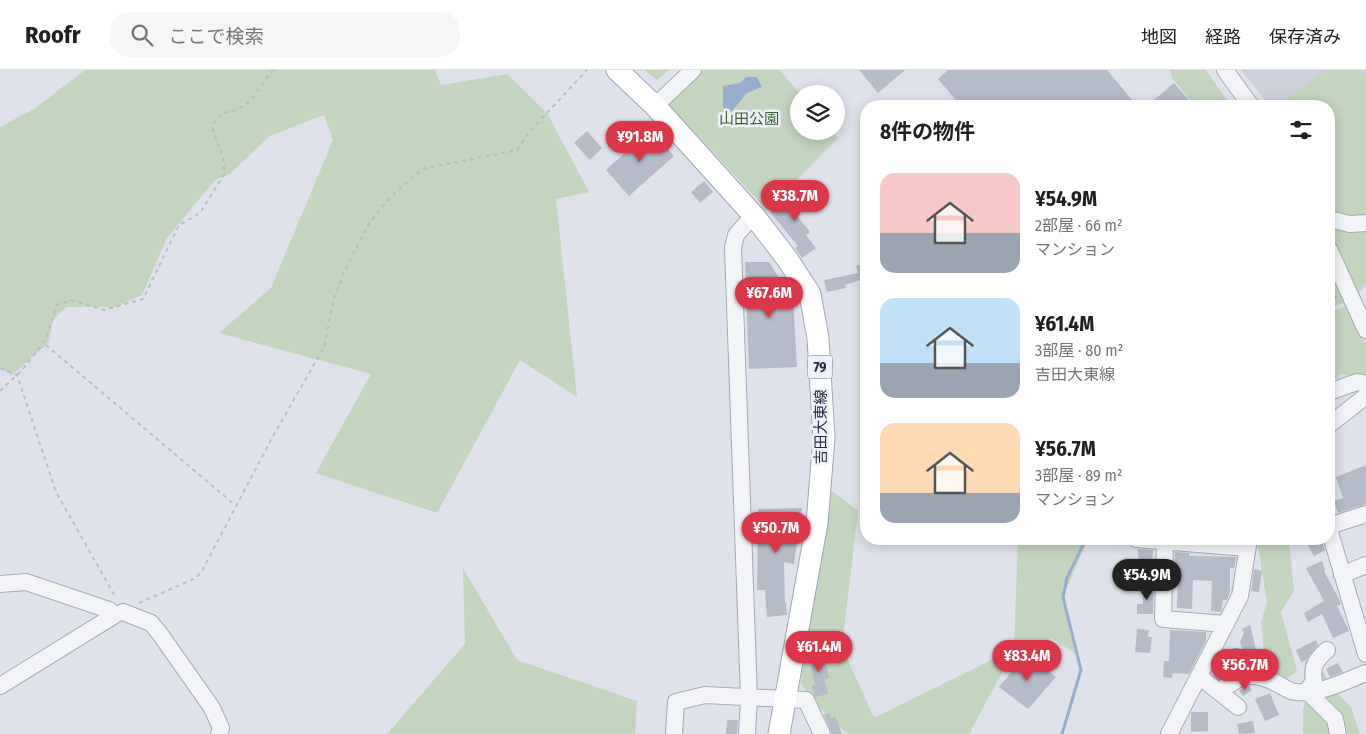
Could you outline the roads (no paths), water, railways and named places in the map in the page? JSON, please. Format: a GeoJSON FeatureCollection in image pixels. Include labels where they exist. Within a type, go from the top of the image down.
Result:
{"type":"FeatureCollection","features":[{"type":"Feature","properties":{"kind":"main road","name":"吉田大東線"},"geometry":{"type":"LineString","coordinates":[[617,70],[655,106],[754,216],[788,260],[810,294],[818,338],[824,438],[817,523],[779,734]]}},
{"type":"Feature","properties":{"kind":"street"},"geometry":{"type":"LineString","coordinates":[[655,106],[693,70]]}},
{"type":"Feature","properties":{"kind":"street"},"geometry":{"type":"LineString","coordinates":[[1225,70],[1247,100]]}},
{"type":"Feature","properties":{"kind":"street"},"geometry":{"type":"LineString","coordinates":[[747,734],[749,698],[733,248],[736,235],[754,216]]}},
{"type":"Feature","properties":{"kind":"street"},"geometry":{"type":"LineString","coordinates":[[1335,220],[1350,224],[1366,223]]}},
{"type":"Feature","properties":{"kind":"street"},"geometry":{"type":"LineString","coordinates":[[1335,262],[1366,330]]}},
{"type":"Feature","properties":{"kind":"street"},"geometry":{"type":"LineString","coordinates":[[1335,390],[1357,382],[1366,384]]}},
{"type":"Feature","properties":{"kind":"street"},"geometry":{"type":"LineString","coordinates":[[1335,420],[1366,396]]}},
{"type":"Feature","properties":{"kind":"street"},"geometry":{"type":"LineString","coordinates":[[1335,525],[1366,514]]}},
{"type":"Feature","properties":{"kind":"street"},"geometry":{"type":"LineString","coordinates":[[1165,545],[1163,619],[1226,624]]}},
{"type":"Feature","properties":{"kind":"street"},"geometry":{"type":"LineString","coordinates":[[1169,734],[1240,596],[1248,545]]}},
{"type":"Feature","properties":{"kind":"street"},"geometry":{"type":"LineString","coordinates":[[1334,545],[1366,651]]}},
{"type":"Feature","properties":{"kind":"street"},"geometry":{"type":"LineString","coordinates":[[1342,575],[1366,565]]}},
{"type":"Feature","properties":{"kind":"street"},"geometry":{"type":"LineString","coordinates":[[0,584],[26,582],[151,623],[212,708],[221,728],[219,734]]}},
{"type":"Feature","properties":{"kind":"street"},"geometry":{"type":"LineString","coordinates":[[0,686],[119,613]]}},
{"type":"Feature","properties":{"kind":"street"},"geometry":{"type":"LineString","coordinates":[[1307,691],[1314,681],[1312,671],[1316,660],[1328,650]]}},
{"type":"Feature","properties":{"kind":"street"},"geometry":{"type":"LineString","coordinates":[[1223,689],[1236,657]]}},
{"type":"Feature","properties":{"kind":"street"},"geometry":{"type":"LineString","coordinates":[[1223,689],[1246,675],[1256,675],[1294,692],[1319,692],[1366,673]]}},
{"type":"Feature","properties":{"kind":"street"},"geometry":{"type":"LineString","coordinates":[[1199,676],[1223,689],[1238,707]]}},
{"type":"Feature","properties":{"kind":"street"},"geometry":{"type":"LineString","coordinates":[[1307,691],[1335,719],[1338,734]]}},
{"type":"Feature","properties":{"kind":"street"},"geometry":{"type":"LineString","coordinates":[[674,734],[676,702],[705,695],[806,700],[822,734]]}},
{"type":"Feature","properties":{"kind":"water"},"geometry":{"type":"Polygon","coordinates":[[[746,77],[757,77],[762,87],[747,93],[732,111],[723,107],[723,86],[740,83],[746,77]]]}},
{"type":"Feature","properties":{"kind":"waterway"},"geometry":{"type":"LineString","coordinates":[[1062,734],[1081,670],[1063,597],[1067,578],[1083,545]]}},
{"type":"Feature","properties":{"kind":"park label","name":"山田公園"},"geometry":{"type":"Point","coordinates":[749,119]}}]}
